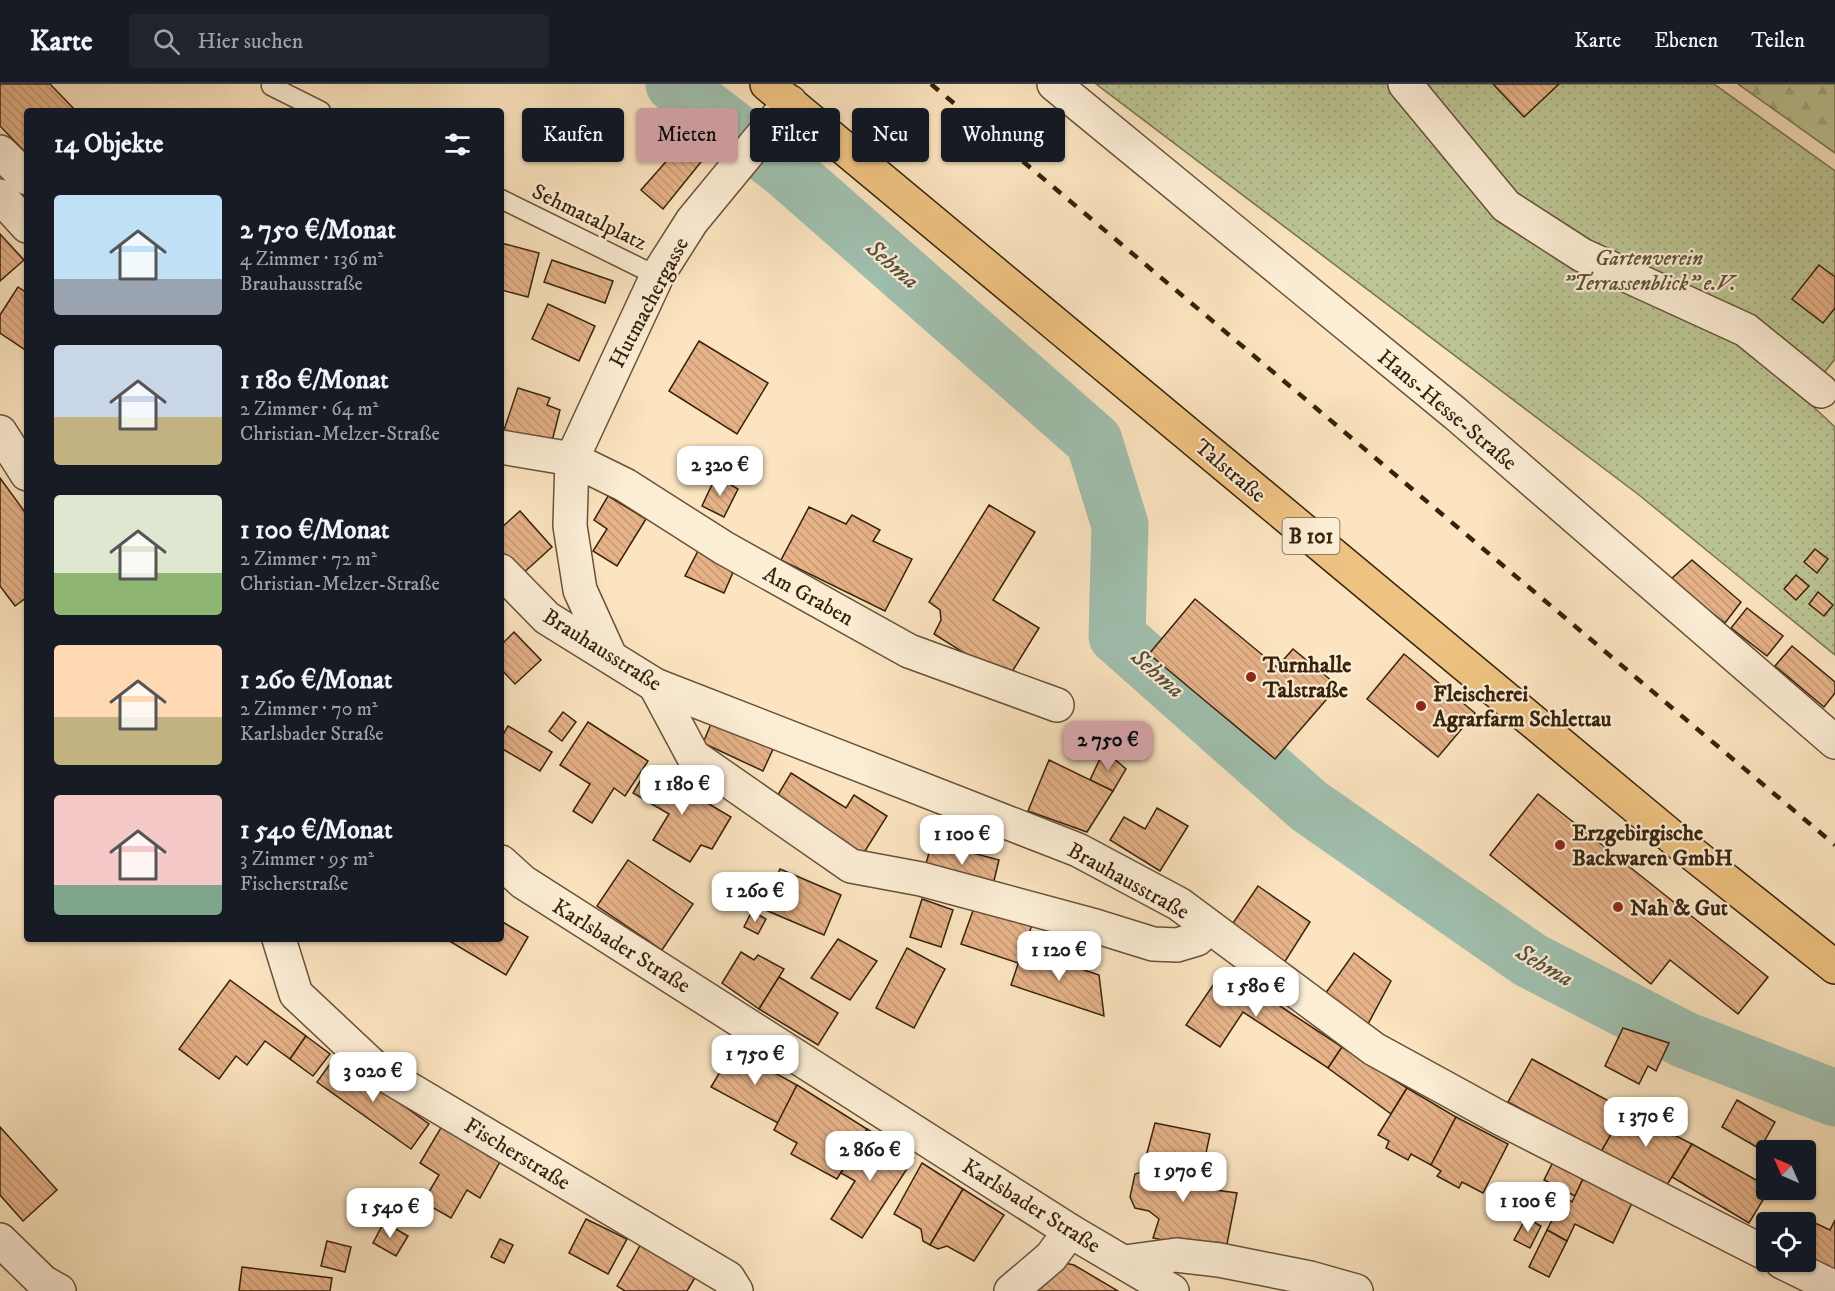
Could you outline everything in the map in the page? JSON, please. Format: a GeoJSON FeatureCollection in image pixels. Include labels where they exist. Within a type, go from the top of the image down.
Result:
{"type":"FeatureCollection","features":[{"type":"Feature","properties":{"kind":"main road","name":"Talstraße"},"geometry":{"type":"LineString","coordinates":[[777,102],[1684,847],[1835,967]]}},
{"type":"Feature","properties":{"kind":"street","name":"Hans-Hesse-Straße"},"geometry":{"type":"LineString","coordinates":[[1054,84],[1456,414],[1835,742]]}},
{"type":"Feature","properties":{"kind":"street"},"geometry":{"type":"LineString","coordinates":[[1405,84],[1506,206],[1582,255],[1746,330],[1821,391]]}},
{"type":"Feature","properties":{"kind":"street","name":"Hutmachergasse"},"geometry":{"type":"LineString","coordinates":[[609,654],[580,590],[570,526],[572,459],[657,276],[692,221],[732,171],[777,102]]}},
{"type":"Feature","properties":{"kind":"street"},"geometry":{"type":"LineString","coordinates":[[0,152],[24,175]]}},
{"type":"Feature","properties":{"kind":"street"},"geometry":{"type":"LineString","coordinates":[[0,196],[24,223]]}},
{"type":"Feature","properties":{"kind":"street"},"geometry":{"type":"LineString","coordinates":[[0,432],[24,469]]}},
{"type":"Feature","properties":{"kind":"street"},"geometry":{"type":"LineString","coordinates":[[504,448],[572,459]]}},
{"type":"Feature","properties":{"kind":"street","name":"Am Graben"},"geometry":{"type":"LineString","coordinates":[[572,459],[625,485],[724,548],[909,651],[1058,705]]}},
{"type":"Feature","properties":{"kind":"street","name":"Brauhausstraße"},"geometry":{"type":"LineString","coordinates":[[504,574],[547,618],[609,654],[655,685],[1078,850],[1179,904],[1374,1049],[1500,1118],[1756,1248]]}},
{"type":"Feature","properties":{"kind":"street"},"geometry":{"type":"LineString","coordinates":[[655,685],[693,756],[851,866],[921,879],[1153,944],[1177,945],[1197,939],[1208,927]]}},
{"type":"Feature","properties":{"kind":"street","name":"Karlsbader Straße"},"geometry":{"type":"LineString","coordinates":[[508,875],[1070,1231],[1172,1291]]}},
{"type":"Feature","properties":{"kind":"street","name":"Fischerstraße"},"geometry":{"type":"LineString","coordinates":[[280,942],[296,994],[377,1070],[728,1278],[736,1291]]}},
{"type":"Feature","properties":{"kind":"street"},"geometry":{"type":"LineString","coordinates":[[1011,1291],[1051,1257],[1070,1231]]}},
{"type":"Feature","properties":{"kind":"street"},"geometry":{"type":"LineString","coordinates":[[0,1240],[43,1282],[59,1291]]}},
{"type":"Feature","properties":{"kind":"street"},"geometry":{"type":"LineString","coordinates":[[1125,1262],[1176,1255],[1219,1260],[1310,1278],[1356,1291]]}},
{"type":"Feature","properties":{"kind":"street"},"geometry":{"type":"LineString","coordinates":[[1802,1272],[1835,1288]]}},
{"type":"Feature","properties":{"kind":"lane"},"geometry":{"type":"LineString","coordinates":[[271,86],[315,108]]}},
{"type":"Feature","properties":{"kind":"lane","name":"Sehmatalplatz"},"geometry":{"type":"LineString","coordinates":[[504,200],[657,276]]}},
{"type":"Feature","properties":{"kind":"green space","name":"Gartenverein \"Terrassenblick\" e.V."},"geometry":{"type":"Polygon","coordinates":[[[1096,84],[1714,84],[1835,171],[1835,359],[1804,398],[1835,427],[1835,655],[1639,495],[1096,84]]]}},
{"type":"Feature","properties":{"kind":"green space"},"geometry":{"type":"Polygon","coordinates":[[[1738,84],[1835,84],[1835,153],[1738,84]]]}},
{"type":"Feature","properties":{"kind":"building"},"geometry":{"type":"Polygon","coordinates":[[[0,84],[50,84],[73,108],[24,108],[24,151],[0,126],[0,84]]]}},
{"type":"Feature","properties":{"kind":"building"},"geometry":{"type":"Polygon","coordinates":[[[1493,84],[1559,84],[1524,117],[1493,84]]]}},
{"type":"Feature","properties":{"kind":"building"},"geometry":{"type":"Polygon","coordinates":[[[666,162],[701,162],[663,209],[641,190],[666,162]]]}},
{"type":"Feature","properties":{"kind":"building"},"geometry":{"type":"Polygon","coordinates":[[[0,234],[24,260],[0,281],[0,234]]]}},
{"type":"Feature","properties":{"kind":"building"},"geometry":{"type":"Polygon","coordinates":[[[504,244],[539,253],[528,297],[504,291],[504,244]]]}},
{"type":"Feature","properties":{"kind":"building"},"geometry":{"type":"Polygon","coordinates":[[[552,260],[613,281],[605,303],[544,282],[552,260]]]}},
{"type":"Feature","properties":{"kind":"building"},"geometry":{"type":"Polygon","coordinates":[[[1819,265],[1835,277],[1835,308],[1823,323],[1792,299],[1819,265]]]}},
{"type":"Feature","properties":{"kind":"building"},"geometry":{"type":"Polygon","coordinates":[[[18,287],[24,291],[24,349],[0,333],[0,315],[18,287]]]}},
{"type":"Feature","properties":{"kind":"building"},"geometry":{"type":"Polygon","coordinates":[[[548,304],[595,326],[579,361],[532,339],[548,304]]]}},
{"type":"Feature","properties":{"kind":"building"},"geometry":{"type":"Polygon","coordinates":[[[699,341],[768,383],[737,434],[669,391],[699,341]]]}},
{"type":"Feature","properties":{"kind":"building"},"geometry":{"type":"Polygon","coordinates":[[[518,388],[550,398],[547,405],[560,410],[551,445],[504,433],[518,388]]]}},
{"type":"Feature","properties":{"kind":"building"},"geometry":{"type":"Polygon","coordinates":[[[716,476],[738,489],[724,517],[702,506],[716,476]]]}},
{"type":"Feature","properties":{"kind":"building"},"geometry":{"type":"Polygon","coordinates":[[[0,478],[24,511],[24,599],[15,606],[0,586],[0,478]]]}},
{"type":"Feature","properties":{"kind":"building"},"geometry":{"type":"Polygon","coordinates":[[[608,496],[646,519],[617,566],[593,551],[607,529],[594,520],[608,496]]]}},
{"type":"Feature","properties":{"kind":"building"},"geometry":{"type":"Polygon","coordinates":[[[989,505],[1035,532],[993,600],[1039,628],[1007,680],[934,634],[941,620],[940,610],[929,602],[989,505]]]}},
{"type":"Feature","properties":{"kind":"building"},"geometry":{"type":"Polygon","coordinates":[[[809,507],[846,524],[852,515],[880,530],[873,541],[912,559],[885,611],[781,560],[809,507]]]}},
{"type":"Feature","properties":{"kind":"building"},"geometry":{"type":"Polygon","coordinates":[[[520,511],[552,547],[520,576],[504,557],[504,525],[520,511]]]}},
{"type":"Feature","properties":{"kind":"building"},"geometry":{"type":"Polygon","coordinates":[[[1815,549],[1828,559],[1817,573],[1804,562],[1815,549]]]}},
{"type":"Feature","properties":{"kind":"building"},"geometry":{"type":"Polygon","coordinates":[[[698,551],[734,570],[724,593],[685,576],[698,551]]]}},
{"type":"Feature","properties":{"kind":"building"},"geometry":{"type":"Polygon","coordinates":[[[1692,560],[1741,602],[1725,623],[1670,580],[1692,560]]]}},
{"type":"Feature","properties":{"kind":"building"},"geometry":{"type":"Polygon","coordinates":[[[1796,575],[1809,586],[1796,600],[1784,589],[1796,575]]]}},
{"type":"Feature","properties":{"kind":"building"},"geometry":{"type":"Polygon","coordinates":[[[1818,592],[1833,605],[1824,616],[1809,604],[1818,592]]]}},
{"type":"Feature","properties":{"kind":"building","name":"Turnhalle Talstraße"},"geometry":{"type":"Polygon","coordinates":[[[1195,599],[1277,667],[1293,649],[1338,686],[1275,759],[1149,654],[1195,599]]]}},
{"type":"Feature","properties":{"kind":"building"},"geometry":{"type":"Polygon","coordinates":[[[1747,608],[1783,636],[1767,656],[1731,628],[1747,608]]]}},
{"type":"Feature","properties":{"kind":"building"},"geometry":{"type":"Polygon","coordinates":[[[514,632],[541,660],[515,684],[504,672],[504,642],[514,632]]]}},
{"type":"Feature","properties":{"kind":"building"},"geometry":{"type":"Polygon","coordinates":[[[1792,646],[1835,682],[1835,693],[1824,707],[1775,666],[1792,646]]]}},
{"type":"Feature","properties":{"kind":"building","name":"Fleischerei Agrarfarm Schlettau"},"geometry":{"type":"Polygon","coordinates":[[[1404,654],[1475,713],[1438,757],[1367,699],[1404,654]]]}},
{"type":"Feature","properties":{"kind":"building"},"geometry":{"type":"Polygon","coordinates":[[[563,712],[576,722],[562,741],[549,731],[563,712]]]}},
{"type":"Feature","properties":{"kind":"building"},"geometry":{"type":"Polygon","coordinates":[[[713,719],[774,747],[763,771],[703,743],[713,719]]]}},
{"type":"Feature","properties":{"kind":"building"},"geometry":{"type":"Polygon","coordinates":[[[588,722],[648,761],[625,796],[614,788],[592,823],[573,811],[590,784],[560,765],[588,722]]]}},
{"type":"Feature","properties":{"kind":"building"},"geometry":{"type":"Polygon","coordinates":[[[508,726],[552,752],[540,771],[504,750],[504,733],[508,726]]]}},
{"type":"Feature","properties":{"kind":"building"},"geometry":{"type":"Polygon","coordinates":[[[1104,750],[1126,769],[1113,791],[1090,780],[1104,750]]]}},
{"type":"Feature","properties":{"kind":"building"},"geometry":{"type":"Polygon","coordinates":[[[1049,760],[1113,791],[1087,832],[1028,811],[1049,760]]]}},
{"type":"Feature","properties":{"kind":"building"},"geometry":{"type":"Polygon","coordinates":[[[648,768],[731,817],[712,849],[701,845],[690,862],[653,840],[669,814],[633,793],[648,768]]]}},
{"type":"Feature","properties":{"kind":"building"},"geometry":{"type":"Polygon","coordinates":[[[791,773],[846,808],[854,795],[887,816],[860,859],[773,803],[791,773]]]}},
{"type":"Feature","properties":{"kind":"building","name":"Nah & Gut"},"geometry":{"type":"Polygon","coordinates":[[[1538,794],[1768,977],[1738,1014],[1670,960],[1651,984],[1490,855],[1538,794]]]}},
{"type":"Feature","properties":{"kind":"building"},"geometry":{"type":"Polygon","coordinates":[[[1157,808],[1188,826],[1160,871],[1110,840],[1124,817],[1145,829],[1157,808]]]}},
{"type":"Feature","properties":{"kind":"building"},"geometry":{"type":"Polygon","coordinates":[[[932,842],[999,860],[992,889],[924,871],[932,842]]]}},
{"type":"Feature","properties":{"kind":"building"},"geometry":{"type":"Polygon","coordinates":[[[628,860],[693,904],[662,950],[597,906],[628,860]]]}},
{"type":"Feature","properties":{"kind":"building"},"geometry":{"type":"Polygon","coordinates":[[[780,869],[841,895],[824,935],[763,909],[780,869]]]}},
{"type":"Feature","properties":{"kind":"building"},"geometry":{"type":"Polygon","coordinates":[[[1258,886],[1310,922],[1284,963],[1231,926],[1258,886]]]}},
{"type":"Feature","properties":{"kind":"building"},"geometry":{"type":"Polygon","coordinates":[[[922,899],[953,910],[941,947],[910,937],[922,899]]]}},
{"type":"Feature","properties":{"kind":"building"},"geometry":{"type":"Polygon","coordinates":[[[975,905],[1032,925],[1018,963],[961,944],[975,905]]]}},
{"type":"Feature","properties":{"kind":"building"},"geometry":{"type":"Polygon","coordinates":[[[752,911],[766,919],[758,934],[744,927],[752,911]]]}},
{"type":"Feature","properties":{"kind":"building"},"geometry":{"type":"Polygon","coordinates":[[[504,923],[528,937],[506,975],[451,942],[504,942],[504,923]]]}},
{"type":"Feature","properties":{"kind":"building"},"geometry":{"type":"Polygon","coordinates":[[[838,939],[877,961],[850,1000],[811,978],[838,939]]]}},
{"type":"Feature","properties":{"kind":"building"},"geometry":{"type":"Polygon","coordinates":[[[907,948],[945,969],[914,1028],[876,1008],[907,948]]]}},
{"type":"Feature","properties":{"kind":"building"},"geometry":{"type":"Polygon","coordinates":[[[1023,949],[1099,975],[1104,1016],[1011,985],[1023,949]]]}},
{"type":"Feature","properties":{"kind":"building"},"geometry":{"type":"Polygon","coordinates":[[[741,952],[754,960],[758,955],[784,969],[759,1009],[722,983],[741,952]]]}},
{"type":"Feature","properties":{"kind":"building"},"geometry":{"type":"Polygon","coordinates":[[[1354,953],[1391,981],[1368,1024],[1325,994],[1354,953]]]}},
{"type":"Feature","properties":{"kind":"building"},"geometry":{"type":"Polygon","coordinates":[[[1224,969],[1342,1047],[1328,1068],[1243,1012],[1220,1047],[1186,1025],[1224,969]]]}},
{"type":"Feature","properties":{"kind":"building"},"geometry":{"type":"Polygon","coordinates":[[[779,977],[838,1013],[818,1045],[759,1009],[779,977]]]}},
{"type":"Feature","properties":{"kind":"building"},"geometry":{"type":"Polygon","coordinates":[[[230,980],[306,1036],[290,1059],[265,1041],[247,1065],[236,1056],[219,1079],[179,1049],[230,980]]]}},
{"type":"Feature","properties":{"kind":"building"},"geometry":{"type":"Polygon","coordinates":[[[1623,1028],[1669,1043],[1656,1071],[1648,1066],[1639,1084],[1605,1066],[1623,1028]]]}},
{"type":"Feature","properties":{"kind":"building"},"geometry":{"type":"Polygon","coordinates":[[[306,1036],[330,1054],[313,1076],[290,1059],[306,1036]]]}},
{"type":"Feature","properties":{"kind":"building"},"geometry":{"type":"Polygon","coordinates":[[[1342,1047],[1407,1088],[1391,1114],[1328,1068],[1342,1047]]]}},
{"type":"Feature","properties":{"kind":"building"},"geometry":{"type":"Polygon","coordinates":[[[733,1050],[797,1085],[778,1123],[711,1087],[733,1050]]]}},
{"type":"Feature","properties":{"kind":"building"},"geometry":{"type":"Polygon","coordinates":[[[335,1057],[429,1124],[411,1149],[317,1082],[335,1057]]]}},
{"type":"Feature","properties":{"kind":"building"},"geometry":{"type":"Polygon","coordinates":[[[1532,1059],[1625,1110],[1601,1152],[1508,1102],[1532,1059]]]}},
{"type":"Feature","properties":{"kind":"building"},"geometry":{"type":"Polygon","coordinates":[[[797,1085],[867,1129],[837,1179],[791,1154],[797,1143],[774,1130],[797,1085]]]}},
{"type":"Feature","properties":{"kind":"building"},"geometry":{"type":"Polygon","coordinates":[[[1407,1088],[1456,1117],[1431,1165],[1411,1154],[1408,1160],[1386,1148],[1389,1141],[1378,1135],[1407,1088]]]}},
{"type":"Feature","properties":{"kind":"building"},"geometry":{"type":"Polygon","coordinates":[[[1737,1100],[1775,1122],[1765,1140],[1756,1140],[1756,1147],[1722,1127],[1737,1100]]]}},
{"type":"Feature","properties":{"kind":"building"},"geometry":{"type":"Polygon","coordinates":[[[1625,1110],[1692,1144],[1667,1185],[1601,1152],[1625,1110]]]}},
{"type":"Feature","properties":{"kind":"building"},"geometry":{"type":"Polygon","coordinates":[[[1456,1117],[1508,1144],[1483,1193],[1462,1182],[1459,1188],[1437,1176],[1441,1171],[1431,1165],[1456,1117]]]}},
{"type":"Feature","properties":{"kind":"building"},"geometry":{"type":"Polygon","coordinates":[[[1155,1123],[1210,1134],[1203,1167],[1147,1153],[1155,1123]]]}},
{"type":"Feature","properties":{"kind":"building"},"geometry":{"type":"Polygon","coordinates":[[[442,1126],[501,1160],[480,1198],[467,1190],[451,1218],[423,1202],[439,1175],[420,1163],[442,1126]]]}},
{"type":"Feature","properties":{"kind":"building"},"geometry":{"type":"Polygon","coordinates":[[[0,1127],[57,1190],[23,1221],[0,1195],[0,1127]]]}},
{"type":"Feature","properties":{"kind":"building"},"geometry":{"type":"Polygon","coordinates":[[[867,1129],[914,1158],[862,1238],[831,1219],[855,1181],[841,1173],[867,1129]]]}},
{"type":"Feature","properties":{"kind":"building"},"geometry":{"type":"Polygon","coordinates":[[[1692,1144],[1756,1180],[1756,1200],[1763,1200],[1749,1223],[1672,1177],[1692,1144]]]}},
{"type":"Feature","properties":{"kind":"building"},"geometry":{"type":"Polygon","coordinates":[[[1147,1153],[1203,1167],[1201,1188],[1237,1193],[1227,1244],[1216,1242],[1214,1250],[1153,1238],[1159,1219],[1149,1211],[1135,1208],[1130,1197],[1135,1174],[1145,1171],[1147,1153]]]}},
{"type":"Feature","properties":{"kind":"building"},"geometry":{"type":"Polygon","coordinates":[[[1553,1162],[1583,1179],[1575,1196],[1544,1180],[1553,1162]]]}},
{"type":"Feature","properties":{"kind":"building"},"geometry":{"type":"Polygon","coordinates":[[[922,1163],[963,1189],[930,1245],[923,1241],[921,1229],[894,1214],[922,1163]]]}},
{"type":"Feature","properties":{"kind":"building"},"geometry":{"type":"Polygon","coordinates":[[[1583,1179],[1632,1203],[1613,1243],[1575,1224],[1567,1241],[1547,1230],[1564,1197],[1572,1202],[1583,1179]]]}},
{"type":"Feature","properties":{"kind":"building"},"geometry":{"type":"Polygon","coordinates":[[[963,1189],[1004,1215],[974,1261],[947,1246],[938,1249],[930,1245],[963,1189]]]}},
{"type":"Feature","properties":{"kind":"building"},"geometry":{"type":"Polygon","coordinates":[[[1526,1218],[1541,1226],[1530,1248],[1514,1240],[1526,1218]]]}},
{"type":"Feature","properties":{"kind":"building"},"geometry":{"type":"Polygon","coordinates":[[[586,1219],[627,1239],[608,1274],[569,1253],[586,1219]]]}},
{"type":"Feature","properties":{"kind":"building"},"geometry":{"type":"Polygon","coordinates":[[[1835,1220],[1835,1275],[1816,1266],[1816,1223],[1830,1230],[1835,1220]]]}},
{"type":"Feature","properties":{"kind":"building"},"geometry":{"type":"Polygon","coordinates":[[[384,1222],[408,1236],[396,1256],[373,1243],[384,1222]]]}},
{"type":"Feature","properties":{"kind":"building"},"geometry":{"type":"Polygon","coordinates":[[[1547,1230],[1567,1241],[1549,1277],[1529,1267],[1547,1230]]]}},
{"type":"Feature","properties":{"kind":"building"},"geometry":{"type":"Polygon","coordinates":[[[500,1239],[513,1245],[504,1263],[491,1257],[500,1239]]]}},
{"type":"Feature","properties":{"kind":"building"},"geometry":{"type":"Polygon","coordinates":[[[327,1241],[351,1247],[345,1272],[321,1266],[327,1241]]]}},
{"type":"Feature","properties":{"kind":"building"},"geometry":{"type":"Polygon","coordinates":[[[641,1244],[696,1276],[687,1291],[625,1291],[617,1286],[641,1244]]]}},
{"type":"Feature","properties":{"kind":"building"},"geometry":{"type":"Polygon","coordinates":[[[1064,1263],[1074,1265],[1118,1291],[1029,1291],[1064,1263]]]}},
{"type":"Feature","properties":{"kind":"building"},"geometry":{"type":"Polygon","coordinates":[[[242,1267],[332,1278],[330,1291],[239,1291],[242,1267]]]}},
{"type":"Feature","properties":{"kind":"waterway","name":"Sehma"},"geometry":{"type":"LineString","coordinates":[[674,84],[787,171],[1094,441],[1120,525],[1117,636],[1309,806],[1530,960],[1685,1040],[1835,1098]]}},
{"type":"Feature","properties":{"kind":"railway"},"geometry":{"type":"LineString","coordinates":[[931,84],[1835,845]]}},
{"type":"Feature","properties":{"kind":"place","name":"Turnhalle Talstraße"},"geometry":{"type":"Point","coordinates":[1251,677]}},
{"type":"Feature","properties":{"kind":"place","name":"Fleischerei Agrarfarm Schlettau"},"geometry":{"type":"Point","coordinates":[1421,706]}},
{"type":"Feature","properties":{"kind":"place","name":"Erzgebirgische Backwaren GmbH"},"geometry":{"type":"Point","coordinates":[1560,845]}},
{"type":"Feature","properties":{"kind":"place","name":"Nah & Gut"},"geometry":{"type":"Point","coordinates":[1618,907]}}]}
